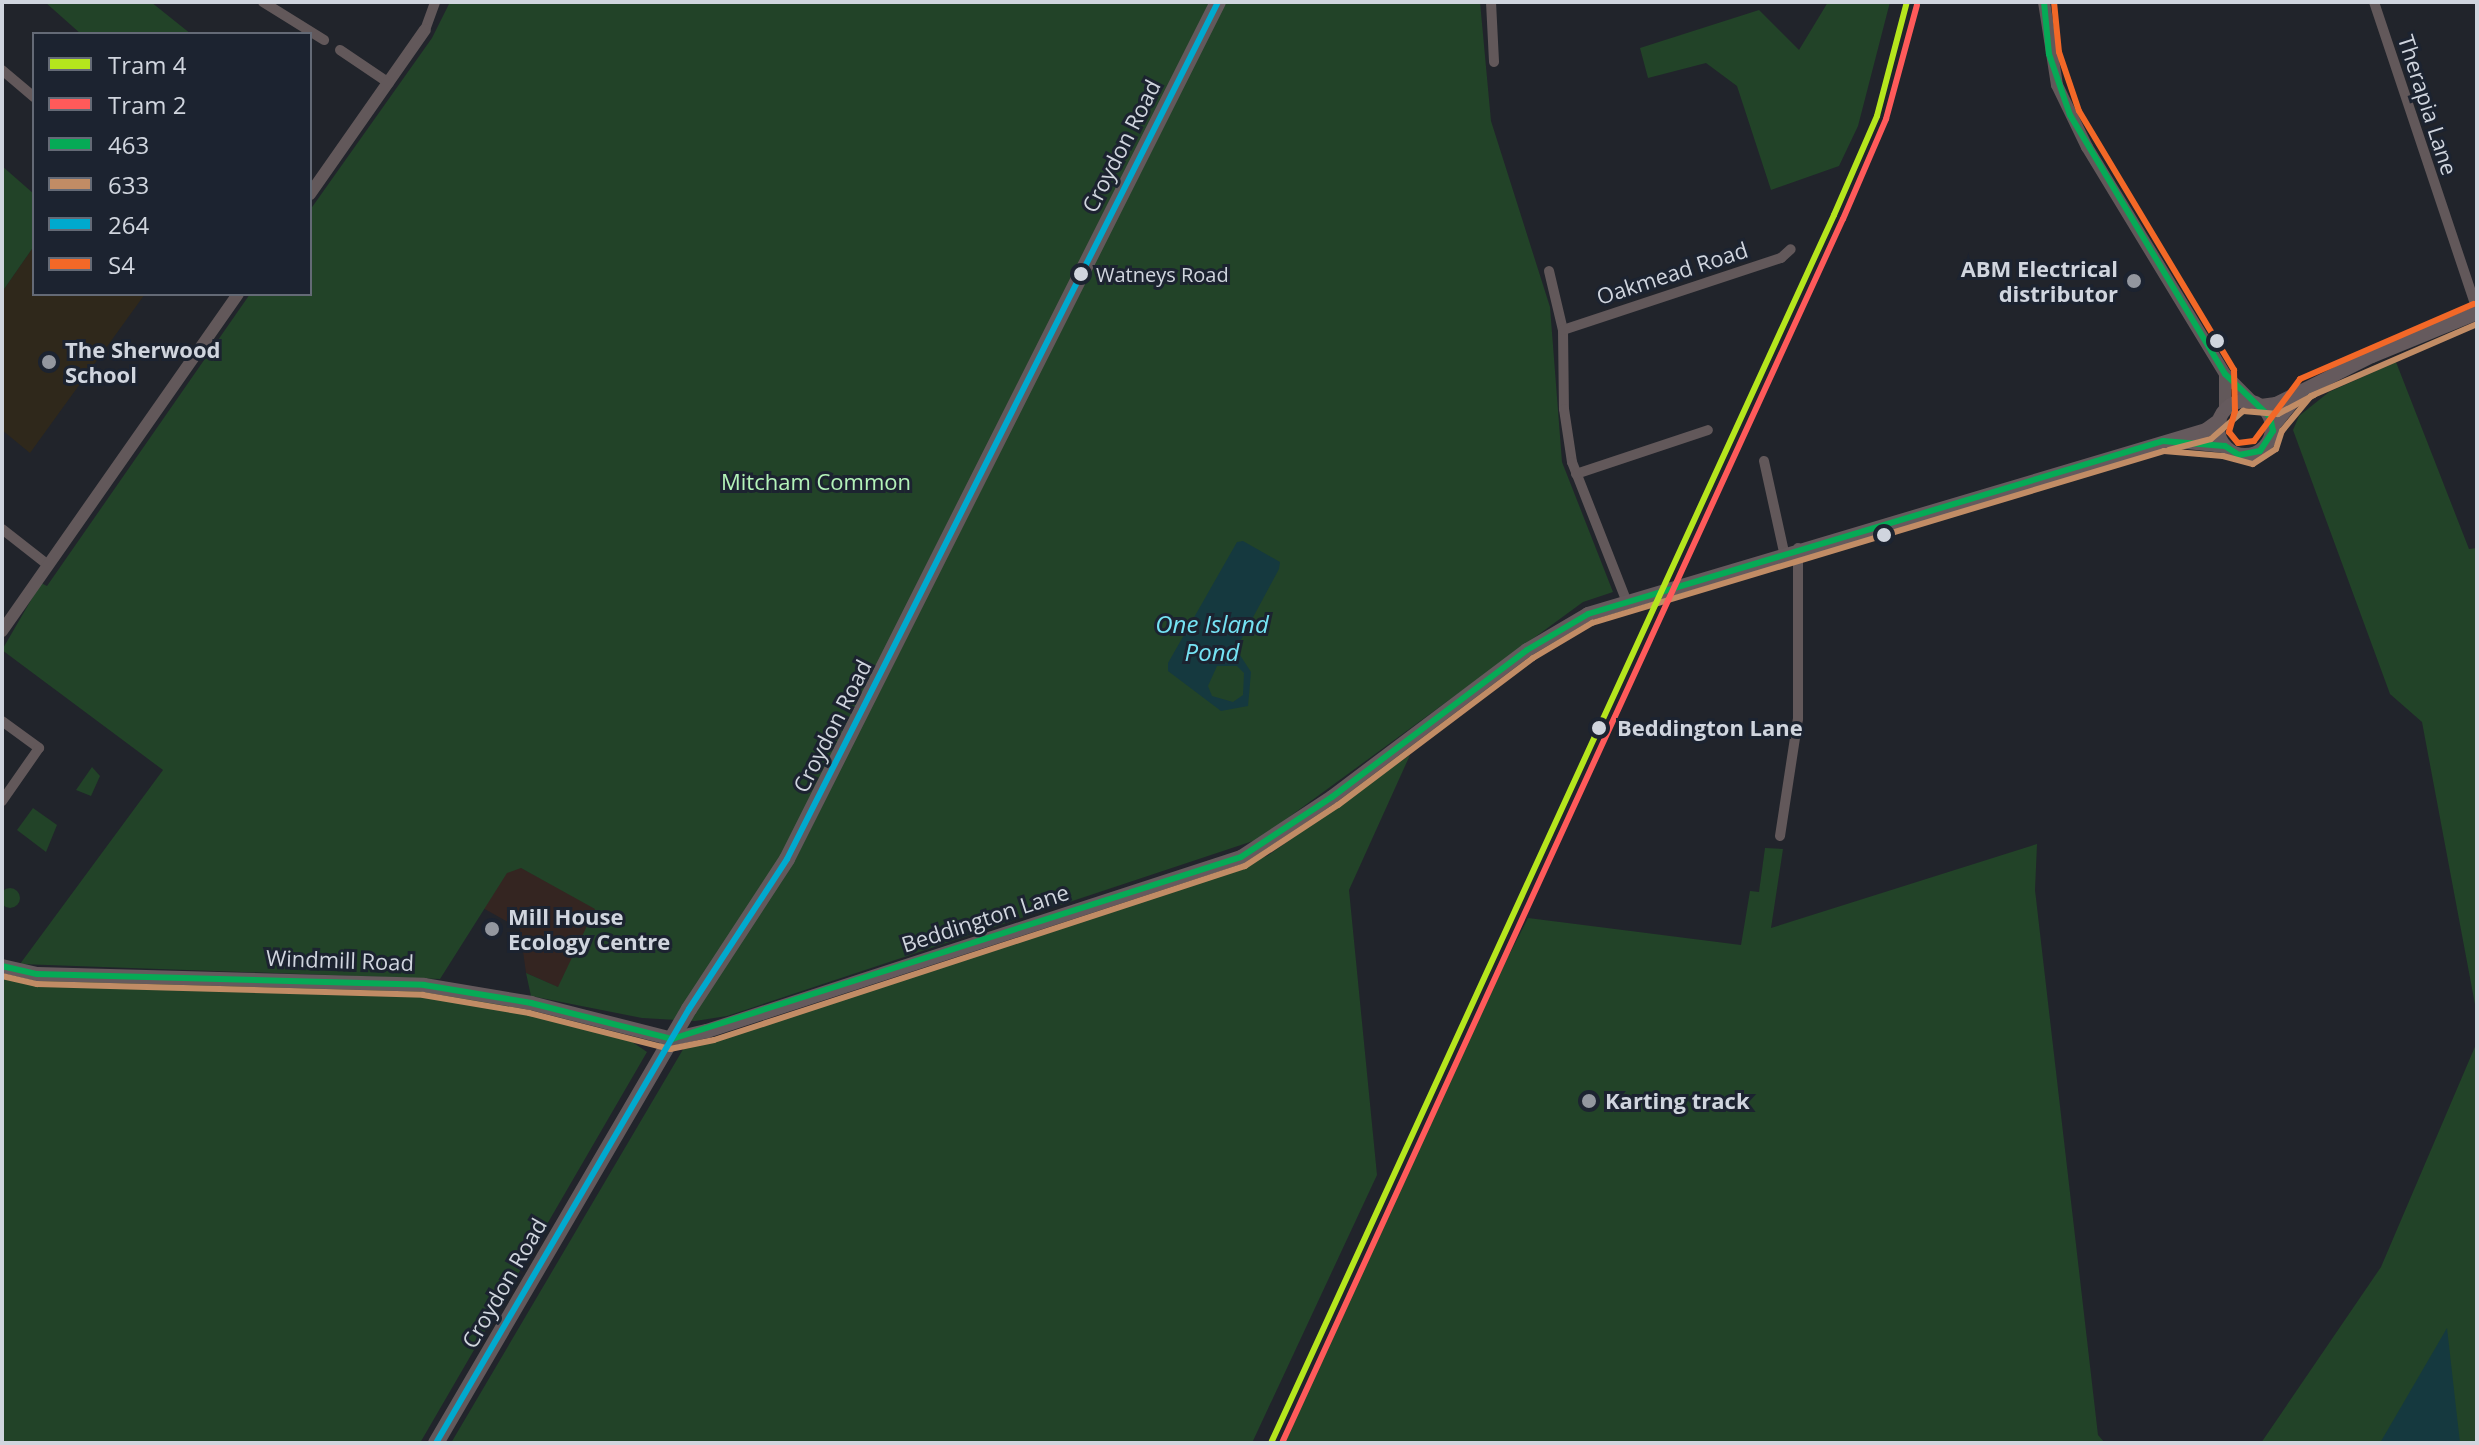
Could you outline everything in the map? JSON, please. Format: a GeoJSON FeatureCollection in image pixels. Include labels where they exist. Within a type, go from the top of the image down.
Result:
{"type":"FeatureCollection","features":[{"type":"Feature","properties":{"kind":"main road","name":"Croydon Road"},"geometry":{"type":"LineString","coordinates":[[436,1443],[672,1039],[787,859],[1218,2]]}},
{"type":"Feature","properties":{"kind":"main road","name":"Beddington Lane"},"geometry":{"type":"LineString","coordinates":[[672,1039],[1241,857],[1332,797],[1552,633],[1626,600],[2172,440],[2222,415],[2301,391],[2477,311]]}},
{"type":"Feature","properties":{"kind":"main road","name":"Beddington Lane"},"geometry":{"type":"LineString","coordinates":[[2172,440],[2225,446],[2239,455],[2260,451],[2273,426],[2301,391]]}},
{"type":"Feature","properties":{"kind":"main road"},"geometry":{"type":"LineString","coordinates":[[2256,404],[2273,426]]}},
{"type":"Feature","properties":{"kind":"main road"},"geometry":{"type":"LineString","coordinates":[[2222,415],[2225,446]]}},
{"type":"Feature","properties":{"kind":"main road","name":"Windmill Road"},"geometry":{"type":"LineString","coordinates":[[2,966],[37,974],[454,987],[672,1039]]}},
{"type":"Feature","properties":{"kind":"street"},"geometry":{"type":"LineString","coordinates":[[263,2],[311,32]]}},
{"type":"Feature","properties":{"kind":"street"},"geometry":{"type":"LineString","coordinates":[[312,191],[425,30],[435,2]]}},
{"type":"Feature","properties":{"kind":"street"},"geometry":{"type":"LineString","coordinates":[[1491,2],[1494,62]]}},
{"type":"Feature","properties":{"kind":"street"},"geometry":{"type":"LineString","coordinates":[[2044,2],[2049,54],[2070,115],[2225,374],[2256,404]]}},
{"type":"Feature","properties":{"kind":"street","name":"Therapia Lane"},"geometry":{"type":"LineString","coordinates":[[2374,2],[2477,311]]}},
{"type":"Feature","properties":{"kind":"street"},"geometry":{"type":"LineString","coordinates":[[312,33],[324,40]]}},
{"type":"Feature","properties":{"kind":"street"},"geometry":{"type":"LineString","coordinates":[[340,50],[389,83]]}},
{"type":"Feature","properties":{"kind":"street"},"geometry":{"type":"LineString","coordinates":[[2,70],[32,95]]}},
{"type":"Feature","properties":{"kind":"street","name":"Oakmead Road"},"geometry":{"type":"LineString","coordinates":[[1563,330],[1781,258],[1791,249]]}},
{"type":"Feature","properties":{"kind":"street"},"geometry":{"type":"LineString","coordinates":[[1549,271],[1563,330],[1565,427],[1576,474],[1626,600]]}},
{"type":"Feature","properties":{"kind":"street"},"geometry":{"type":"LineString","coordinates":[[2,631],[237,296]]}},
{"type":"Feature","properties":{"kind":"street"},"geometry":{"type":"LineString","coordinates":[[2222,415],[2225,374]]}},
{"type":"Feature","properties":{"kind":"street"},"geometry":{"type":"LineString","coordinates":[[1576,474],[1708,430]]}},
{"type":"Feature","properties":{"kind":"street"},"geometry":{"type":"LineString","coordinates":[[1764,461],[1791,550],[1798,719],[1780,836]]}},
{"type":"Feature","properties":{"kind":"street"},"geometry":{"type":"LineString","coordinates":[[2,529],[48,565]]}},
{"type":"Feature","properties":{"kind":"street"},"geometry":{"type":"LineString","coordinates":[[2,721],[39,748],[2,801]]}},
{"type":"Feature","properties":{"kind":"shaded area","name":"The Sherwood School"},"geometry":{"type":"Polygon","coordinates":[[[32,249],[32,296],[144,296],[30,453],[2,430],[2,292],[32,249]]]}},
{"type":"Feature","properties":{"kind":"shaded area"},"geometry":{"type":"Polygon","coordinates":[[[512,863],[598,909],[562,989],[526,973],[520,929],[483,908],[512,863]]]}},
{"type":"Feature","properties":{"kind":"green space"},"geometry":{"type":"Polygon","coordinates":[[[45,2],[151,2],[188,32],[79,32],[45,2]]]}},
{"type":"Feature","properties":{"kind":"green space","name":"Mitcham Common"},"geometry":{"type":"Polygon","coordinates":[[[450,2],[1480,2],[1491,121],[1550,307],[1562,462],[1613,592],[1583,602],[1259,839],[727,1016],[695,1021],[642,1018],[531,996],[526,973],[558,987],[595,909],[521,868],[507,873],[440,979],[20,964],[163,770],[2,650],[41,583],[47,586],[249,296],[312,296],[312,207],[432,38],[450,2]]]}},
{"type":"Feature","properties":{"kind":"green space"},"geometry":{"type":"Polygon","coordinates":[[[1828,2],[1890,2],[1858,126],[1839,166],[1771,190],[1737,86],[1706,63],[1648,78],[1640,48],[1759,10],[1799,50],[1828,2]]]}},
{"type":"Feature","properties":{"kind":"green space"},"geometry":{"type":"Polygon","coordinates":[[[2,166],[32,192],[32,249],[2,292],[2,166]]]}},
{"type":"Feature","properties":{"kind":"green space"},"geometry":{"type":"Polygon","coordinates":[[[2396,362],[2469,549],[2477,548],[2477,1015],[2422,722],[2390,694],[2293,430],[2299,416],[2329,392],[2396,362]]]}},
{"type":"Feature","properties":{"kind":"green space"},"geometry":{"type":"Polygon","coordinates":[[[1410,755],[1349,890],[1377,1175],[1252,1443],[451,1443],[685,1046],[857,994],[1267,856],[1410,755]]]}},
{"type":"Feature","properties":{"kind":"green space"},"geometry":{"type":"Polygon","coordinates":[[[92,767],[100,776],[91,796],[76,790],[92,767]]]}},
{"type":"Feature","properties":{"kind":"green space"},"geometry":{"type":"Polygon","coordinates":[[[33,808],[57,825],[46,852],[17,830],[33,808]]]}},
{"type":"Feature","properties":{"kind":"green space"},"geometry":{"type":"Polygon","coordinates":[[[2037,844],[2035,890],[2098,1435],[2105,1443],[1283,1443],[1452,1066],[1528,918],[1741,945],[1750,891],[1759,892],[1765,848],[1783,849],[1771,928],[2037,844]]]}},
{"type":"Feature","properties":{"kind":"green space"},"geometry":{"type":"Polygon","coordinates":[[[10,888],[17,891],[20,898],[17,905],[10,908],[3,905],[0,898],[3,891],[10,888]]]}},
{"type":"Feature","properties":{"kind":"green space"},"geometry":{"type":"Polygon","coordinates":[[[2,973],[20,978],[458,992],[622,1035],[647,1052],[420,1443],[2,1443],[2,973]]]}},
{"type":"Feature","properties":{"kind":"green space"},"geometry":{"type":"Polygon","coordinates":[[[2477,1042],[2477,1443],[2261,1443],[2381,1267],[2477,1042]]]}},
{"type":"Feature","properties":{"kind":"water","name":"One Island Pond"},"geometry":{"type":"Polygon","coordinates":[[[1243,541],[1280,562],[1236,649],[1251,672],[1248,706],[1221,711],[1168,671],[1168,663],[1237,542],[1243,541]],[[1217,666],[1208,686],[1212,696],[1233,702],[1243,695],[1244,673],[1237,666],[1217,666]]]}},
{"type":"Feature","properties":{"kind":"water"},"geometry":{"type":"Polygon","coordinates":[[[2447,1328],[2460,1443],[2380,1443],[2447,1328]]]}},
{"type":"Feature","properties":{"kind":"tram line","name":"4"},"geometry":{"type":"LineString","coordinates":[[1271,1443],[1834,215],[1877,116],[1907,2]]}},
{"type":"Feature","properties":{"kind":"tram line","name":"2"},"geometry":{"type":"LineString","coordinates":[[1282,1443],[1843,219],[1886,119],[1917,5]]}},
{"type":"Feature","properties":{"kind":"transit line","name":"264"},"geometry":{"type":"LineString","coordinates":[[436,1443],[689,1009],[787,859],[1218,2]]}},
{"type":"Feature","properties":{"kind":"transit line","name":"463"},"geometry":{"type":"LineString","coordinates":[[2,966],[37,974],[424,985],[531,1003],[672,1039],[1241,857],[1332,797],[1527,650],[1588,614],[2163,441],[2225,446],[2239,455],[2260,451],[2273,431],[2270,417],[2225,374],[2070,115],[2049,54],[2044,2]]}},
{"type":"Feature","properties":{"kind":"transit line","name":"S4"},"geometry":{"type":"LineString","coordinates":[[2054,2],[2059,52],[2079,111],[2234,370],[2235,411],[2229,432],[2238,443],[2254,441],[2300,379],[2473,304]]}},
{"type":"Feature","properties":{"kind":"transit line","name":"633"},"geometry":{"type":"LineString","coordinates":[[2,976],[37,984],[423,995],[529,1013],[670,1049],[714,1040],[1245,866],[1338,805],[1533,658],[1592,623],[2164,451],[2223,456],[2253,464],[2276,449],[2282,431],[2311,396],[2477,324]]}},
{"type":"Feature","properties":{"kind":"transit line","name":"633"},"geometry":{"type":"LineString","coordinates":[[2169,450],[2211,439],[2243,411],[2278,414],[2314,395]]}},
{"type":"Feature","properties":{"kind":"place","name":"Watneys Road"},"geometry":{"type":"Point","coordinates":[1081,274]}},
{"type":"Feature","properties":{"kind":"place","name":"ABM Electrical distributor"},"geometry":{"type":"Point","coordinates":[2134,281]}},
{"type":"Feature","properties":{"kind":"place","name":"The Sherwood School"},"geometry":{"type":"Point","coordinates":[49,362]}},
{"type":"Feature","properties":{"kind":"place","name":"Beddington Lane"},"geometry":{"type":"Point","coordinates":[1599,728]}},
{"type":"Feature","properties":{"kind":"place","name":"Mill House Ecology Centre"},"geometry":{"type":"Point","coordinates":[492,929]}},
{"type":"Feature","properties":{"kind":"place","name":"Karting track"},"geometry":{"type":"Point","coordinates":[1589,1101]}}]}
